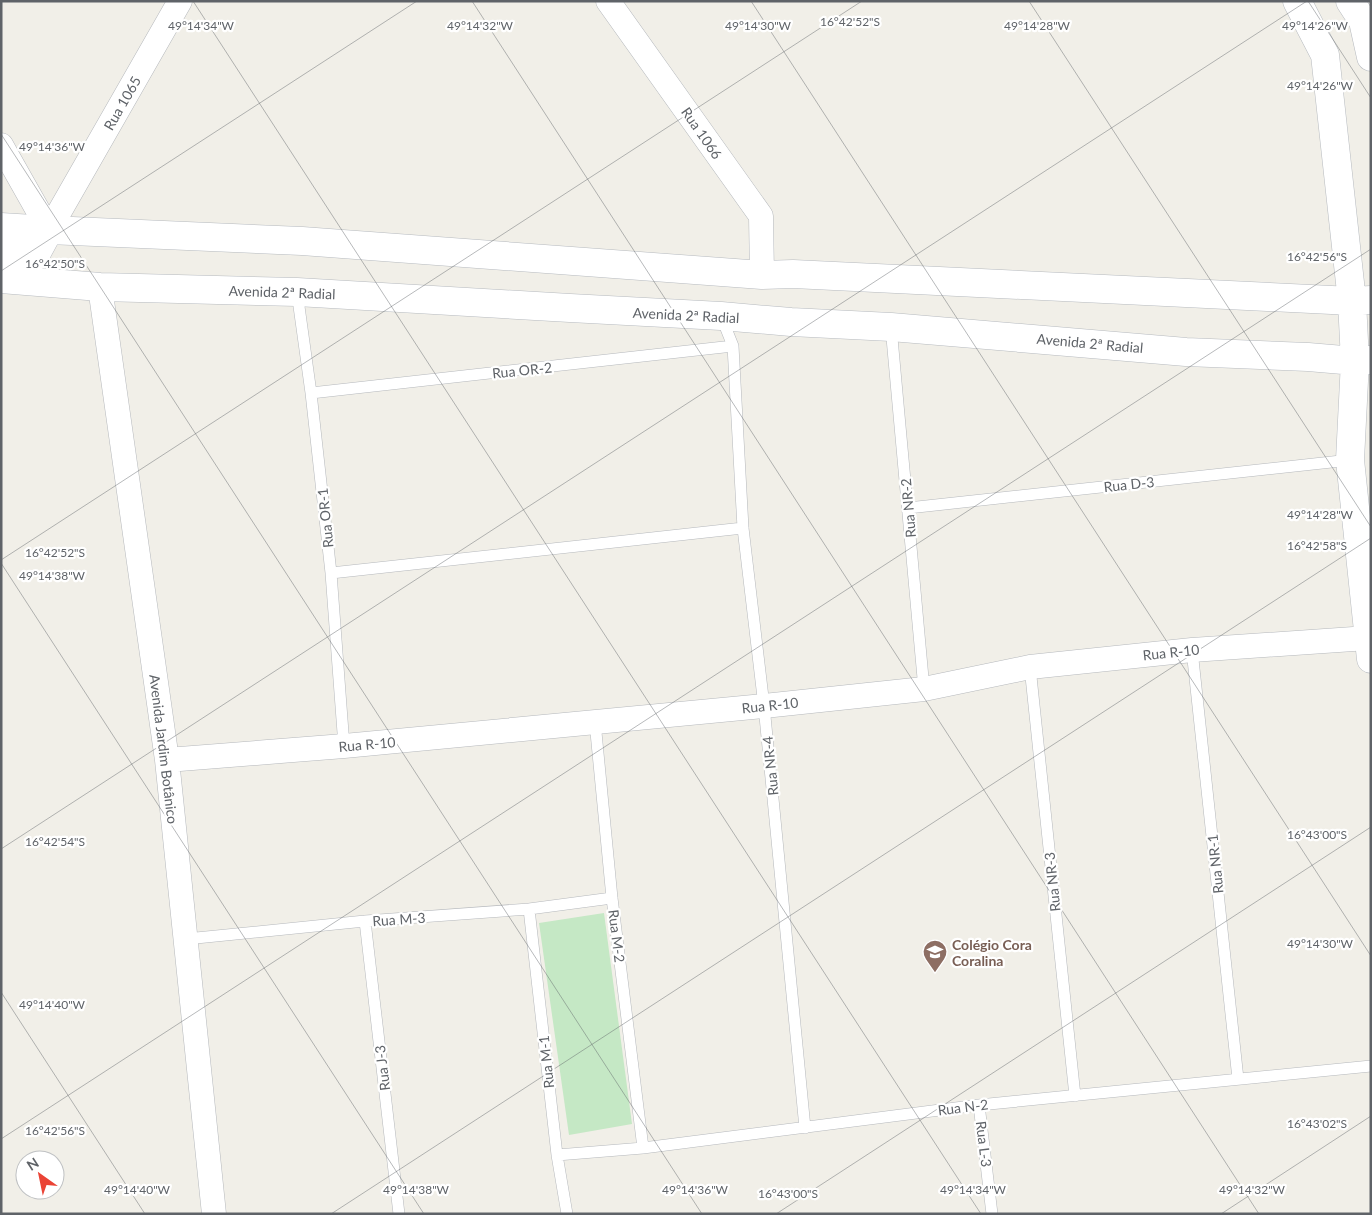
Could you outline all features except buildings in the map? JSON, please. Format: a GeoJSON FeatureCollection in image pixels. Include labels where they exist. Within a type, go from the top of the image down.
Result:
{"type":"FeatureCollection","features":[{"type":"Feature","properties":{"kind":"main road"},"geometry":{"type":"LineString","coordinates":[[1297,1],[1325,55],[1361,300],[1363,360],[1350,460],[1370,645]]}},
{"type":"Feature","properties":{"kind":"main road"},"geometry":{"type":"LineString","coordinates":[[1361,18],[1371,57]]}},
{"type":"Feature","properties":{"kind":"main road"},"geometry":{"type":"LineString","coordinates":[[1,226],[49,230],[302,241],[762,275],[803,275],[1361,300]]}},
{"type":"Feature","properties":{"kind":"main road"},"geometry":{"type":"LineString","coordinates":[[1,254],[35,256],[49,230]]}},
{"type":"Feature","properties":{"kind":"main road","name":"Avenida 2ª Radial"},"geometry":{"type":"LineString","coordinates":[[1,278],[100,287],[297,292],[721,316],[791,322],[891,326],[1186,352],[1363,360]]}},
{"type":"Feature","properties":{"kind":"street","name":"Rua 1065"},"geometry":{"type":"LineString","coordinates":[[49,230],[180,1]]}},
{"type":"Feature","properties":{"kind":"street","name":"Rua 1066"},"geometry":{"type":"LineString","coordinates":[[608,1],[761,216],[762,275]]}},
{"type":"Feature","properties":{"kind":"street"},"geometry":{"type":"LineString","coordinates":[[1,145],[49,230]]}},
{"type":"Feature","properties":{"kind":"street","name":"Avenida Jardim Botânico"},"geometry":{"type":"LineString","coordinates":[[100,287],[167,760],[214,1214]]}},
{"type":"Feature","properties":{"kind":"street","name":"Rua R-10"},"geometry":{"type":"LineString","coordinates":[[167,760],[344,746],[924,689],[1030,667],[1192,650],[1370,645]]}},
{"type":"Feature","properties":{"kind":"lane","name":"Rua OR-1"},"geometry":{"type":"LineString","coordinates":[[297,292],[311,393],[331,573],[344,746]]}},
{"type":"Feature","properties":{"kind":"lane","name":"Rua NR-4"},"geometry":{"type":"LineString","coordinates":[[721,316],[732,346],[743,528],[764,706],[805,1128]]}},
{"type":"Feature","properties":{"kind":"lane","name":"Rua NR-2"},"geometry":{"type":"LineString","coordinates":[[891,326],[924,689]]}},
{"type":"Feature","properties":{"kind":"lane","name":"Rua OR-2"},"geometry":{"type":"LineString","coordinates":[[311,393],[732,346]]}},
{"type":"Feature","properties":{"kind":"lane","name":"Rua D-3"},"geometry":{"type":"LineString","coordinates":[[908,508],[1350,460]]}},
{"type":"Feature","properties":{"kind":"lane"},"geometry":{"type":"LineString","coordinates":[[331,573],[743,528]]}},
{"type":"Feature","properties":{"kind":"lane","name":"Rua NR-1"},"geometry":{"type":"LineString","coordinates":[[1192,650],[1238,1079]]}},
{"type":"Feature","properties":{"kind":"lane","name":"Rua NR-3"},"geometry":{"type":"LineString","coordinates":[[1030,667],[1075,1096]]}},
{"type":"Feature","properties":{"kind":"lane","name":"Rua M-2"},"geometry":{"type":"LineString","coordinates":[[595,722],[612,898],[643,1148]]}},
{"type":"Feature","properties":{"kind":"lane","name":"Rua M-3"},"geometry":{"type":"LineString","coordinates":[[186,938],[529,909],[612,898]]}},
{"type":"Feature","properties":{"kind":"lane","name":"Rua M-1"},"geometry":{"type":"LineString","coordinates":[[529,909],[557,1155],[566,1214]]}},
{"type":"Feature","properties":{"kind":"lane","name":"Rua J-3"},"geometry":{"type":"LineString","coordinates":[[365,922],[399,1214]]}},
{"type":"Feature","properties":{"kind":"lane","name":"Rua N-2"},"geometry":{"type":"LineString","coordinates":[[557,1155],[643,1148],[979,1105],[1371,1066]]}},
{"type":"Feature","properties":{"kind":"lane","name":"Rua L-3"},"geometry":{"type":"LineString","coordinates":[[979,1105],[992,1214]]}},
{"type":"Feature","properties":{"kind":"green space"},"geometry":{"type":"Polygon","coordinates":[[[604,913],[632,1124],[569,1135],[539,923],[604,913]]]}},
{"type":"Feature","properties":{"kind":"place","name":"Colégio Cora Coralina"},"geometry":{"type":"Point","coordinates":[935,973]}}]}
